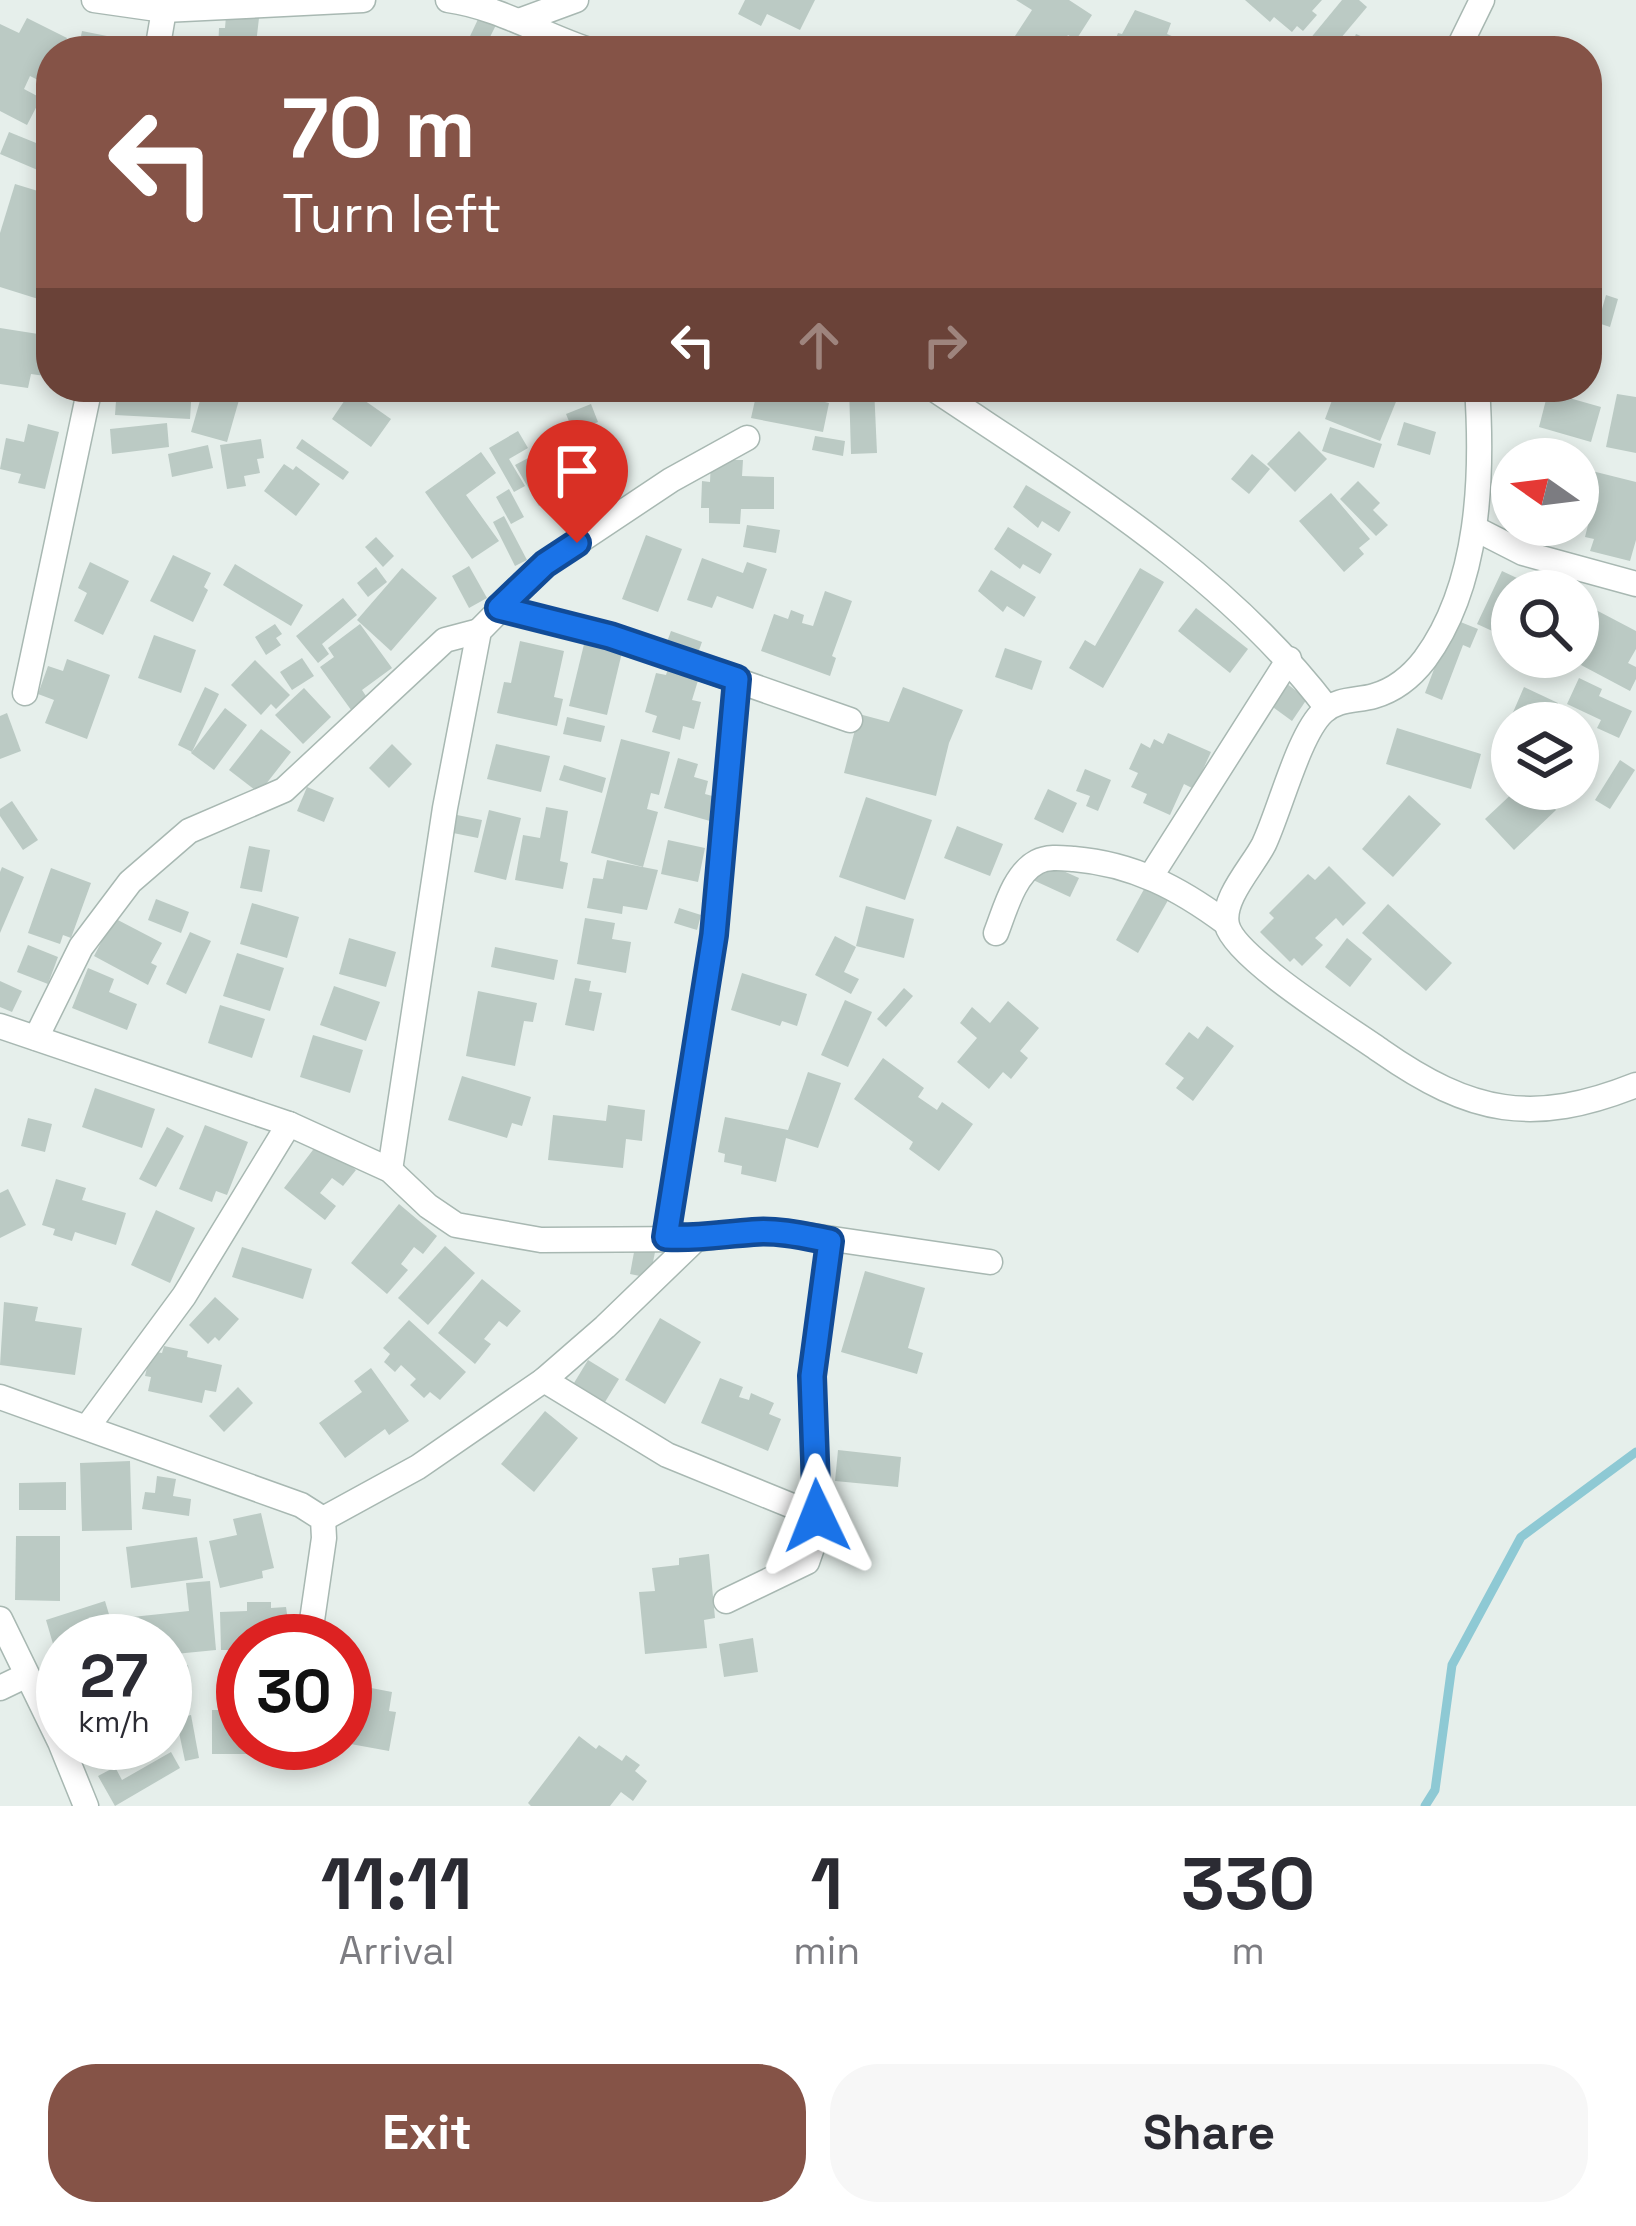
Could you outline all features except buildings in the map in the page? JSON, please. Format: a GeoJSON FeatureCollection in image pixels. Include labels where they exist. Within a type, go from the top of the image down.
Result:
{"type":"FeatureCollection","features":[{"type":"Feature","properties":{"kind":"street"},"geometry":{"type":"LineString","coordinates":[[94,0],[164,10],[364,0]]}},
{"type":"Feature","properties":{"kind":"street"},"geometry":{"type":"LineString","coordinates":[[448,0],[519,21],[547,36]]}},
{"type":"Feature","properties":{"kind":"street"},"geometry":{"type":"LineString","coordinates":[[519,21],[576,0]]}},
{"type":"Feature","properties":{"kind":"street"},"geometry":{"type":"LineString","coordinates":[[1464,36],[1482,0]]}},
{"type":"Feature","properties":{"kind":"street"},"geometry":{"type":"LineString","coordinates":[[160,36],[164,10]]}},
{"type":"Feature","properties":{"kind":"street"},"geometry":{"type":"LineString","coordinates":[[25,693],[87,402]]}},
{"type":"Feature","properties":{"kind":"street"},"geometry":{"type":"LineString","coordinates":[[952,402],[1158,546],[1250,619],[1327,708]]}},
{"type":"Feature","properties":{"kind":"street"},"geometry":{"type":"LineString","coordinates":[[1226,923],[1231,901],[1278,814],[1311,725],[1327,708],[1400,684],[1425,658],[1449,614],[1476,530],[1477,402]]}},
{"type":"Feature","properties":{"kind":"street"},"geometry":{"type":"LineString","coordinates":[[390,1170],[445,808],[479,632],[545,564],[671,480],[747,438]]}},
{"type":"Feature","properties":{"kind":"street"},"geometry":{"type":"LineString","coordinates":[[1476,530],[1523,554],[1636,584]]}},
{"type":"Feature","properties":{"kind":"street"},"geometry":{"type":"LineString","coordinates":[[499,608],[610,636],[850,720]]}},
{"type":"Feature","properties":{"kind":"street"},"geometry":{"type":"LineString","coordinates":[[37,1038],[81,947],[130,882],[189,831],[284,790],[445,640],[479,632]]}},
{"type":"Feature","properties":{"kind":"street"},"geometry":{"type":"LineString","coordinates":[[1151,876],[1289,659]]}},
{"type":"Feature","properties":{"kind":"street"},"geometry":{"type":"LineString","coordinates":[[666,1237],[714,935],[737,679]]}},
{"type":"Feature","properties":{"kind":"street"},"geometry":{"type":"LineString","coordinates":[[996,933],[1023,873],[1039,861],[1094,861],[1151,876],[1189,896],[1226,923],[1239,946],[1415,1075],[1477,1101],[1520,1111],[1553,1111],[1636,1085]]}},
{"type":"Feature","properties":{"kind":"street"},"geometry":{"type":"LineString","coordinates":[[0,1026],[289,1124],[390,1170],[456,1225],[541,1240],[792,1233],[990,1262]]}},
{"type":"Feature","properties":{"kind":"street"},"geometry":{"type":"LineString","coordinates":[[88,1426],[184,1296],[289,1124]]}},
{"type":"Feature","properties":{"kind":"street"},"geometry":{"type":"LineString","coordinates":[[323,1519],[418,1467],[544,1380],[695,1239]]}},
{"type":"Feature","properties":{"kind":"street"},"geometry":{"type":"LineString","coordinates":[[726,1601],[807,1562],[815,1539],[812,1376],[830,1241]]}},
{"type":"Feature","properties":{"kind":"street"},"geometry":{"type":"LineString","coordinates":[[544,1380],[667,1455],[817,1516]]}},
{"type":"Feature","properties":{"kind":"street"},"geometry":{"type":"LineString","coordinates":[[0,1397],[301,1505],[323,1519]]}},
{"type":"Feature","properties":{"kind":"street"},"geometry":{"type":"LineString","coordinates":[[313,1614],[323,1519]]}},
{"type":"Feature","properties":{"kind":"street"},"geometry":{"type":"LineString","coordinates":[[0,1619],[61,1742],[86,1806]]}},
{"type":"Feature","properties":{"kind":"street"},"geometry":{"type":"LineString","coordinates":[[0,1688],[26,1676]]}},
{"type":"Feature","properties":{"kind":"waterway"},"geometry":{"type":"LineString","coordinates":[[1425,1806],[1435,1790],[1452,1665],[1521,1537],[1636,1452]]}},
{"type":"Feature","properties":{"kind":"route"},"geometry":{"type":"LineString","coordinates":[[577,543],[545,564],[499,608],[610,636],[737,679],[714,935],[666,1237],[695,1239],[755,1232],[830,1241],[812,1376],[817,1516]]}}]}
